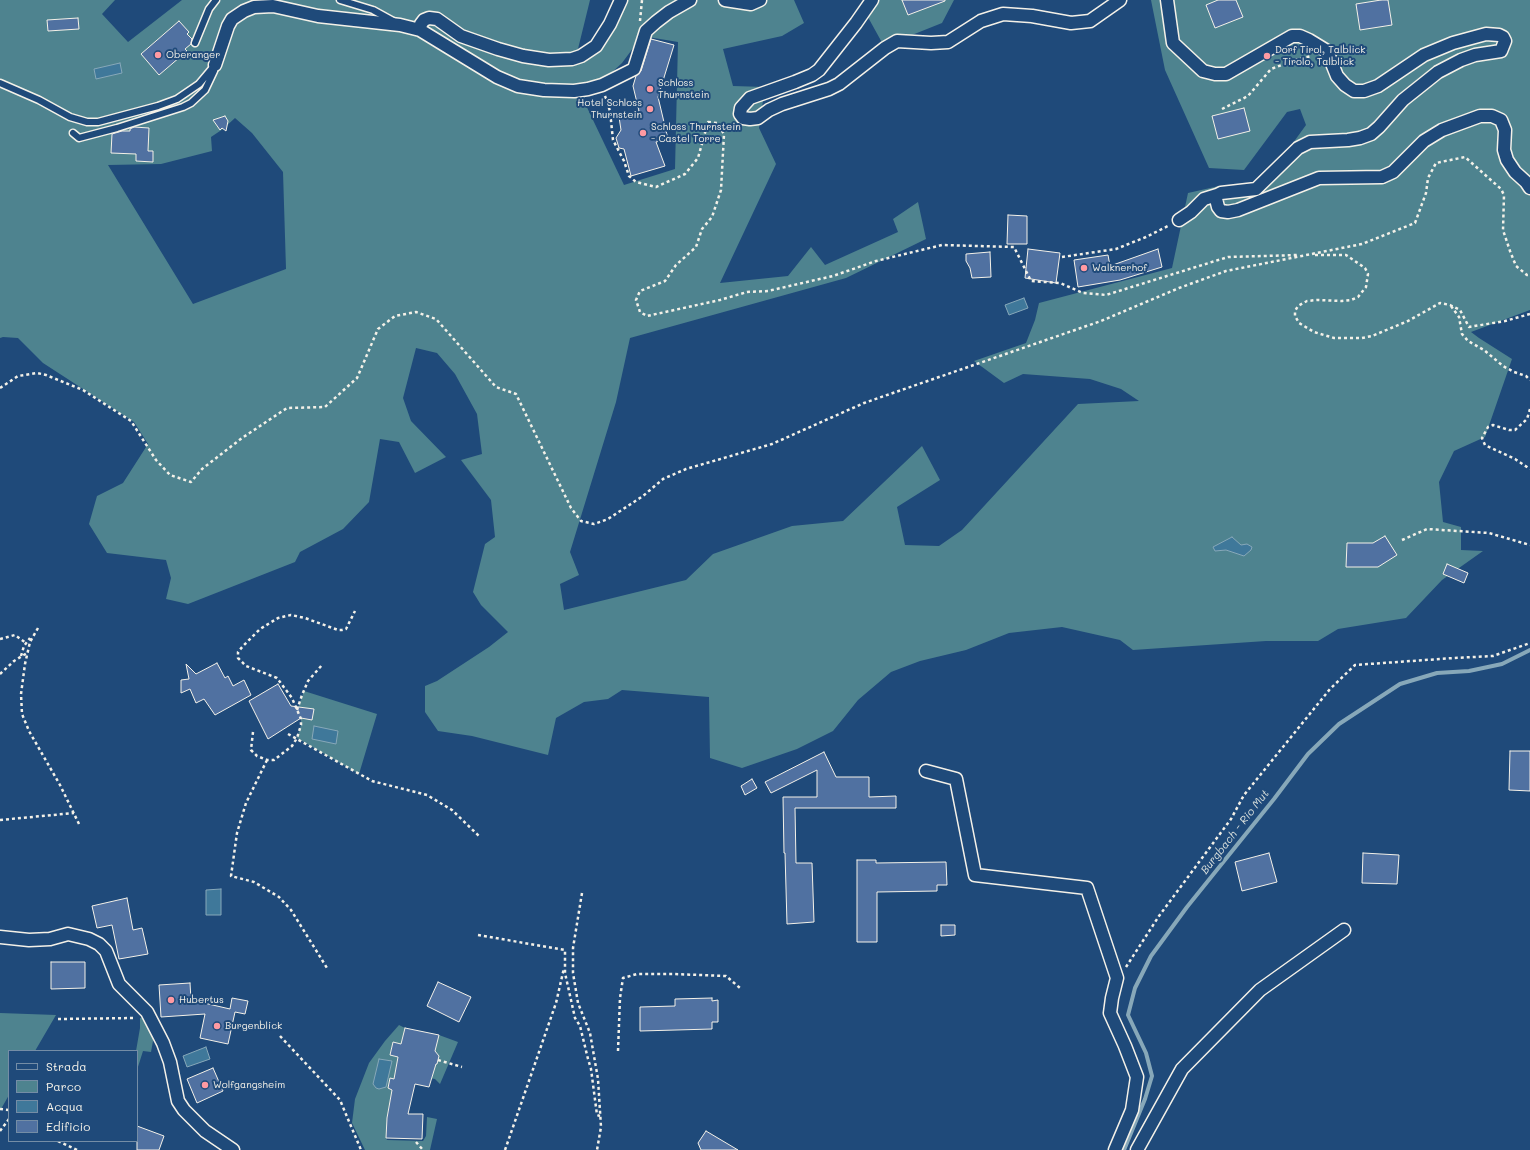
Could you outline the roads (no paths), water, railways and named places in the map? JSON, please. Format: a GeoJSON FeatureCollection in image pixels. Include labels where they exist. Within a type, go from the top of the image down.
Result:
{"type":"FeatureCollection","features":[{"type":"Feature","properties":{"kind":"street"},"geometry":{"type":"LineString","coordinates":[[420,30],[421,24],[424,20],[430,18],[437,19],[461,36],[504,51],[549,60],[572,59],[581,56],[596,46],[610,24],[621,0]]}},
{"type":"Feature","properties":{"kind":"street"},"geometry":{"type":"LineString","coordinates":[[215,65],[228,26],[232,20],[244,11],[254,7],[273,6],[318,16],[400,25],[420,30],[497,77],[518,86],[544,90],[574,91],[602,85],[634,69],[646,31],[669,12],[690,0]]}},
{"type":"Feature","properties":{"kind":"street"},"geometry":{"type":"LineString","coordinates":[[726,0],[751,4],[760,0]]}},
{"type":"Feature","properties":{"kind":"street"},"geometry":{"type":"LineString","coordinates":[[872,0],[856,23],[818,70],[812,75],[750,98],[741,108],[740,114],[743,118],[758,118],[769,110],[782,104],[829,89],[839,84],[885,48],[897,41],[936,43],[948,42],[981,21],[992,16],[1003,14],[1032,16],[1071,23],[1090,21],[1120,0]]}},
{"type":"Feature","properties":{"kind":"street"},"geometry":{"type":"LineString","coordinates":[[1167,0],[1173,43],[1203,71],[1216,74],[1226,74],[1292,36],[1300,36],[1327,51],[1337,76],[1345,85],[1354,91],[1364,91],[1378,86],[1424,55],[1453,43],[1486,34],[1499,35],[1503,37],[1505,41],[1501,50],[1475,55],[1461,60],[1438,72],[1403,100],[1371,134],[1348,140],[1310,142],[1298,148],[1256,190],[1226,191],[1204,199],[1191,212],[1179,220]]}},
{"type":"Feature","properties":{"kind":"street"},"geometry":{"type":"LineString","coordinates":[[1217,195],[1216,199],[1218,207],[1228,212],[1238,210],[1319,178],[1382,177],[1393,172],[1424,142],[1442,130],[1480,116],[1492,116],[1501,120],[1505,130],[1504,150],[1507,160],[1515,172],[1530,188]]}},
{"type":"Feature","properties":{"kind":"street"},"geometry":{"type":"LineString","coordinates":[[926,771],[956,779],[975,875],[1087,888],[1117,978],[1110,1013],[1137,1078],[1132,1110],[1115,1150]]}},
{"type":"Feature","properties":{"kind":"street"},"geometry":{"type":"LineString","coordinates":[[1136,1150],[1182,1069],[1260,990],[1344,930]]}},
{"type":"Feature","properties":{"kind":"street"},"geometry":{"type":"LineString","coordinates":[[0,937],[29,940],[50,939],[68,934],[89,939],[99,944],[106,951],[120,984],[147,1012],[163,1043],[170,1062],[178,1101],[184,1110],[205,1131],[232,1150]]}},
{"type":"Feature","properties":{"kind":"lane"},"geometry":{"type":"LineString","coordinates":[[195,43],[209,9],[216,0]]}},
{"type":"Feature","properties":{"kind":"lane"},"geometry":{"type":"LineString","coordinates":[[340,0],[373,10],[400,25]]}},
{"type":"Feature","properties":{"kind":"lane"},"geometry":{"type":"LineString","coordinates":[[0,83],[39,100],[74,118],[87,122],[98,122],[158,106],[178,99],[199,84],[215,65]]}},
{"type":"Feature","properties":{"kind":"lane"},"geometry":{"type":"LineString","coordinates":[[73,133],[80,138],[183,107],[191,103],[205,90],[211,80],[215,65]]}},
{"type":"Feature","properties":{"kind":"water"},"geometry":{"type":"Polygon","coordinates":[[[120,63],[122,73],[96,79],[94,69],[120,63]]]}},
{"type":"Feature","properties":{"kind":"water"},"geometry":{"type":"Polygon","coordinates":[[[1024,298],[1028,308],[1009,315],[1005,305],[1024,298]]]}},
{"type":"Feature","properties":{"kind":"water"},"geometry":{"type":"Polygon","coordinates":[[[1232,537],[1241,545],[1247,544],[1252,547],[1251,550],[1244,556],[1226,550],[1215,551],[1213,547],[1232,537]]]}},
{"type":"Feature","properties":{"kind":"water"},"geometry":{"type":"Polygon","coordinates":[[[314,726],[338,731],[336,744],[312,739],[314,726]]]}},
{"type":"Feature","properties":{"kind":"water"},"geometry":{"type":"Polygon","coordinates":[[[221,889],[221,915],[206,915],[206,890],[221,889]]]}},
{"type":"Feature","properties":{"kind":"water"},"geometry":{"type":"Polygon","coordinates":[[[206,1047],[210,1059],[187,1067],[183,1056],[206,1047]]]}},
{"type":"Feature","properties":{"kind":"water"},"geometry":{"type":"Polygon","coordinates":[[[379,1059],[392,1061],[386,1087],[379,1089],[373,1084],[379,1059]]]}},
{"type":"Feature","properties":{"kind":"waterway","name":"Burgbach - Rio Mut"},"geometry":{"type":"LineString","coordinates":[[1124,1150],[1145,1099],[1152,1076],[1146,1053],[1128,1015],[1135,988],[1151,956],[1187,907],[1274,799],[1308,754],[1339,724],[1400,684],[1437,673],[1469,671],[1502,664],[1530,650]]}},
{"type":"Feature","properties":{"kind":"place","name":"Oberanger"},"geometry":{"type":"Point","coordinates":[158,55]}},
{"type":"Feature","properties":{"kind":"place","name":"Dorf Tirol, Talblick - Tirolo, Talblick"},"geometry":{"type":"Point","coordinates":[1267,56]}},
{"type":"Feature","properties":{"kind":"place","name":"Schloss Thurnstein"},"geometry":{"type":"Point","coordinates":[650,89]}},
{"type":"Feature","properties":{"kind":"place","name":"Hotel Schloss Thurnstein"},"geometry":{"type":"Point","coordinates":[650,109]}},
{"type":"Feature","properties":{"kind":"place","name":"Schloss Thurnstein - Castel Torre"},"geometry":{"type":"Point","coordinates":[643,133]}},
{"type":"Feature","properties":{"kind":"place","name":"Walknerhof"},"geometry":{"type":"Point","coordinates":[1084,268]}},
{"type":"Feature","properties":{"kind":"place","name":"Hubertus"},"geometry":{"type":"Point","coordinates":[171,1000]}},
{"type":"Feature","properties":{"kind":"place","name":"Burgenblick"},"geometry":{"type":"Point","coordinates":[217,1026]}},
{"type":"Feature","properties":{"kind":"place","name":"Wolfgangsheim"},"geometry":{"type":"Point","coordinates":[205,1085]}}]}
